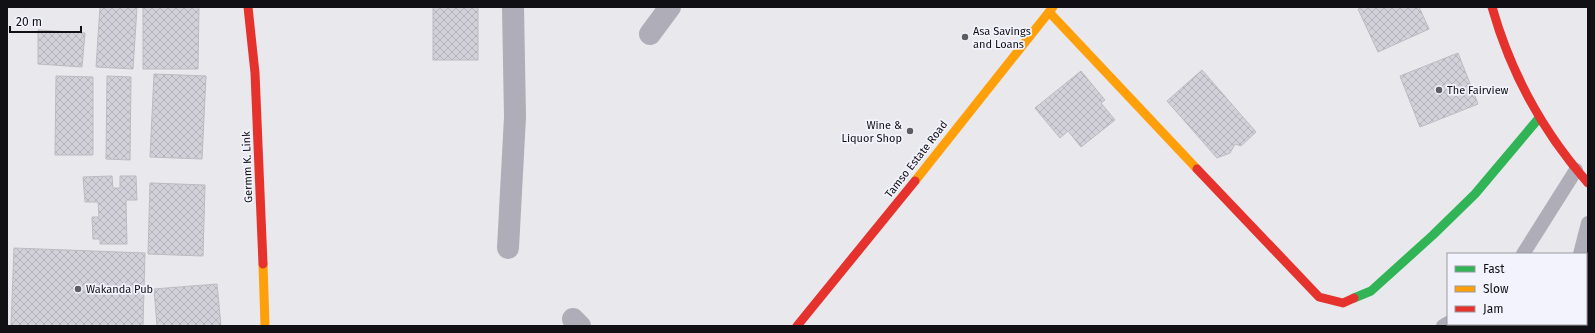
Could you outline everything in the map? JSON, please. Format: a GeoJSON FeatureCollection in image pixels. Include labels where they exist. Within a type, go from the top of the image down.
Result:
{"type":"FeatureCollection","features":[{"type":"Feature","properties":{"kind":"street","name":"Germm K. Link"},"geometry":{"type":"LineString","coordinates":[[248,7],[255,72],[265,326]]}},
{"type":"Feature","properties":{"kind":"street"},"geometry":{"type":"LineString","coordinates":[[508,248],[515,117],[513,7]]}},
{"type":"Feature","properties":{"kind":"street"},"geometry":{"type":"LineString","coordinates":[[650,34],[670,7]]}},
{"type":"Feature","properties":{"kind":"street"},"geometry":{"type":"LineString","coordinates":[[1492,7],[1495,20],[1522,90],[1539,118],[1576,170],[1588,183]]}},
{"type":"Feature","properties":{"kind":"street"},"geometry":{"type":"LineString","coordinates":[[1051,10],[1319,297],[1343,303],[1371,291],[1433,235],[1475,194],[1539,118]]}},
{"type":"Feature","properties":{"kind":"street","name":"Tamso Estate Road"},"geometry":{"type":"LineString","coordinates":[[797,326],[885,219],[1051,10]]}},
{"type":"Feature","properties":{"kind":"lane"},"geometry":{"type":"LineString","coordinates":[[1523,253],[1576,170]]}},
{"type":"Feature","properties":{"kind":"lane"},"geometry":{"type":"LineString","coordinates":[[1580,253],[1588,223]]}},
{"type":"Feature","properties":{"kind":"building"},"geometry":{"type":"Polygon","coordinates":[[[100,7],[137,7],[133,69],[96,67],[100,7]]]}},
{"type":"Feature","properties":{"kind":"building"},"geometry":{"type":"Polygon","coordinates":[[[143,7],[199,7],[198,69],[143,69],[143,7]]]}},
{"type":"Feature","properties":{"kind":"building"},"geometry":{"type":"Polygon","coordinates":[[[433,7],[478,7],[478,60],[433,60],[433,7]]]}},
{"type":"Feature","properties":{"kind":"building"},"geometry":{"type":"Polygon","coordinates":[[[1363,7],[1419,7],[1429,29],[1378,52],[1358,9],[1363,7]]]}},
{"type":"Feature","properties":{"kind":"building"},"geometry":{"type":"Polygon","coordinates":[[[38,30],[85,33],[82,67],[38,64],[38,30]]]}},
{"type":"Feature","properties":{"kind":"building","name":"The Fairview"},"geometry":{"type":"Polygon","coordinates":[[[1458,53],[1478,104],[1420,127],[1400,76],[1458,53]]]}},
{"type":"Feature","properties":{"kind":"building"},"geometry":{"type":"Polygon","coordinates":[[[1202,70],[1256,132],[1241,146],[1235,144],[1230,153],[1217,158],[1167,101],[1202,70]]]}},
{"type":"Feature","properties":{"kind":"building"},"geometry":{"type":"Polygon","coordinates":[[[1081,71],[1105,100],[1101,103],[1115,120],[1081,147],[1068,131],[1060,138],[1035,108],[1081,71]]]}},
{"type":"Feature","properties":{"kind":"building"},"geometry":{"type":"Polygon","coordinates":[[[154,74],[206,76],[202,159],[150,157],[154,74]]]}},
{"type":"Feature","properties":{"kind":"building"},"geometry":{"type":"Polygon","coordinates":[[[56,76],[93,77],[93,155],[55,155],[56,76]]]}},
{"type":"Feature","properties":{"kind":"building"},"geometry":{"type":"Polygon","coordinates":[[[107,76],[131,77],[130,160],[106,159],[107,76]]]}},
{"type":"Feature","properties":{"kind":"building"},"geometry":{"type":"Polygon","coordinates":[[[112,176],[113,188],[120,188],[120,176],[136,176],[137,200],[126,200],[127,244],[100,244],[100,239],[93,239],[92,217],[99,217],[98,202],[85,202],[83,177],[112,176]]]}},
{"type":"Feature","properties":{"kind":"building"},"geometry":{"type":"Polygon","coordinates":[[[150,183],[205,185],[203,256],[148,254],[150,183]]]}},
{"type":"Feature","properties":{"kind":"building","name":"Wakanda Pub"},"geometry":{"type":"Polygon","coordinates":[[[14,248],[145,253],[143,326],[11,326],[14,248]]]}},
{"type":"Feature","properties":{"kind":"building"},"geometry":{"type":"Polygon","coordinates":[[[217,284],[221,326],[157,326],[154,289],[217,284]]]}},
{"type":"Feature","properties":{"kind":"traffic: fast"},"geometry":{"type":"LineString","coordinates":[[1354,298],[1371,291],[1433,235],[1475,194],[1539,118]]}},
{"type":"Feature","properties":{"kind":"traffic: slow"},"geometry":{"type":"LineString","coordinates":[[915,181],[1053,7]]}},
{"type":"Feature","properties":{"kind":"traffic: slow"},"geometry":{"type":"LineString","coordinates":[[1049,12],[1197,169]]}},
{"type":"Feature","properties":{"kind":"traffic: slow"},"geometry":{"type":"LineString","coordinates":[[263,264],[265,326]]}},
{"type":"Feature","properties":{"kind":"traffic: jam"},"geometry":{"type":"LineString","coordinates":[[248,7],[255,73],[263,264]]}},
{"type":"Feature","properties":{"kind":"traffic: jam"},"geometry":{"type":"LineString","coordinates":[[1492,7],[1509,55],[1530,101],[1556,143],[1588,183]]}},
{"type":"Feature","properties":{"kind":"traffic: jam"},"geometry":{"type":"LineString","coordinates":[[1197,169],[1319,297],[1343,303],[1354,298]]}},
{"type":"Feature","properties":{"kind":"traffic: jam"},"geometry":{"type":"LineString","coordinates":[[797,326],[915,181]]}},
{"type":"Feature","properties":{"kind":"place","name":"Asa Savings and Loans"},"geometry":{"type":"Point","coordinates":[965,37]}},
{"type":"Feature","properties":{"kind":"place","name":"The Fairview"},"geometry":{"type":"Point","coordinates":[1439,90]}},
{"type":"Feature","properties":{"kind":"place","name":"Wine & Liquor Shop"},"geometry":{"type":"Point","coordinates":[910,131]}},
{"type":"Feature","properties":{"kind":"place","name":"Wakanda Pub"},"geometry":{"type":"Point","coordinates":[78,289]}}]}
